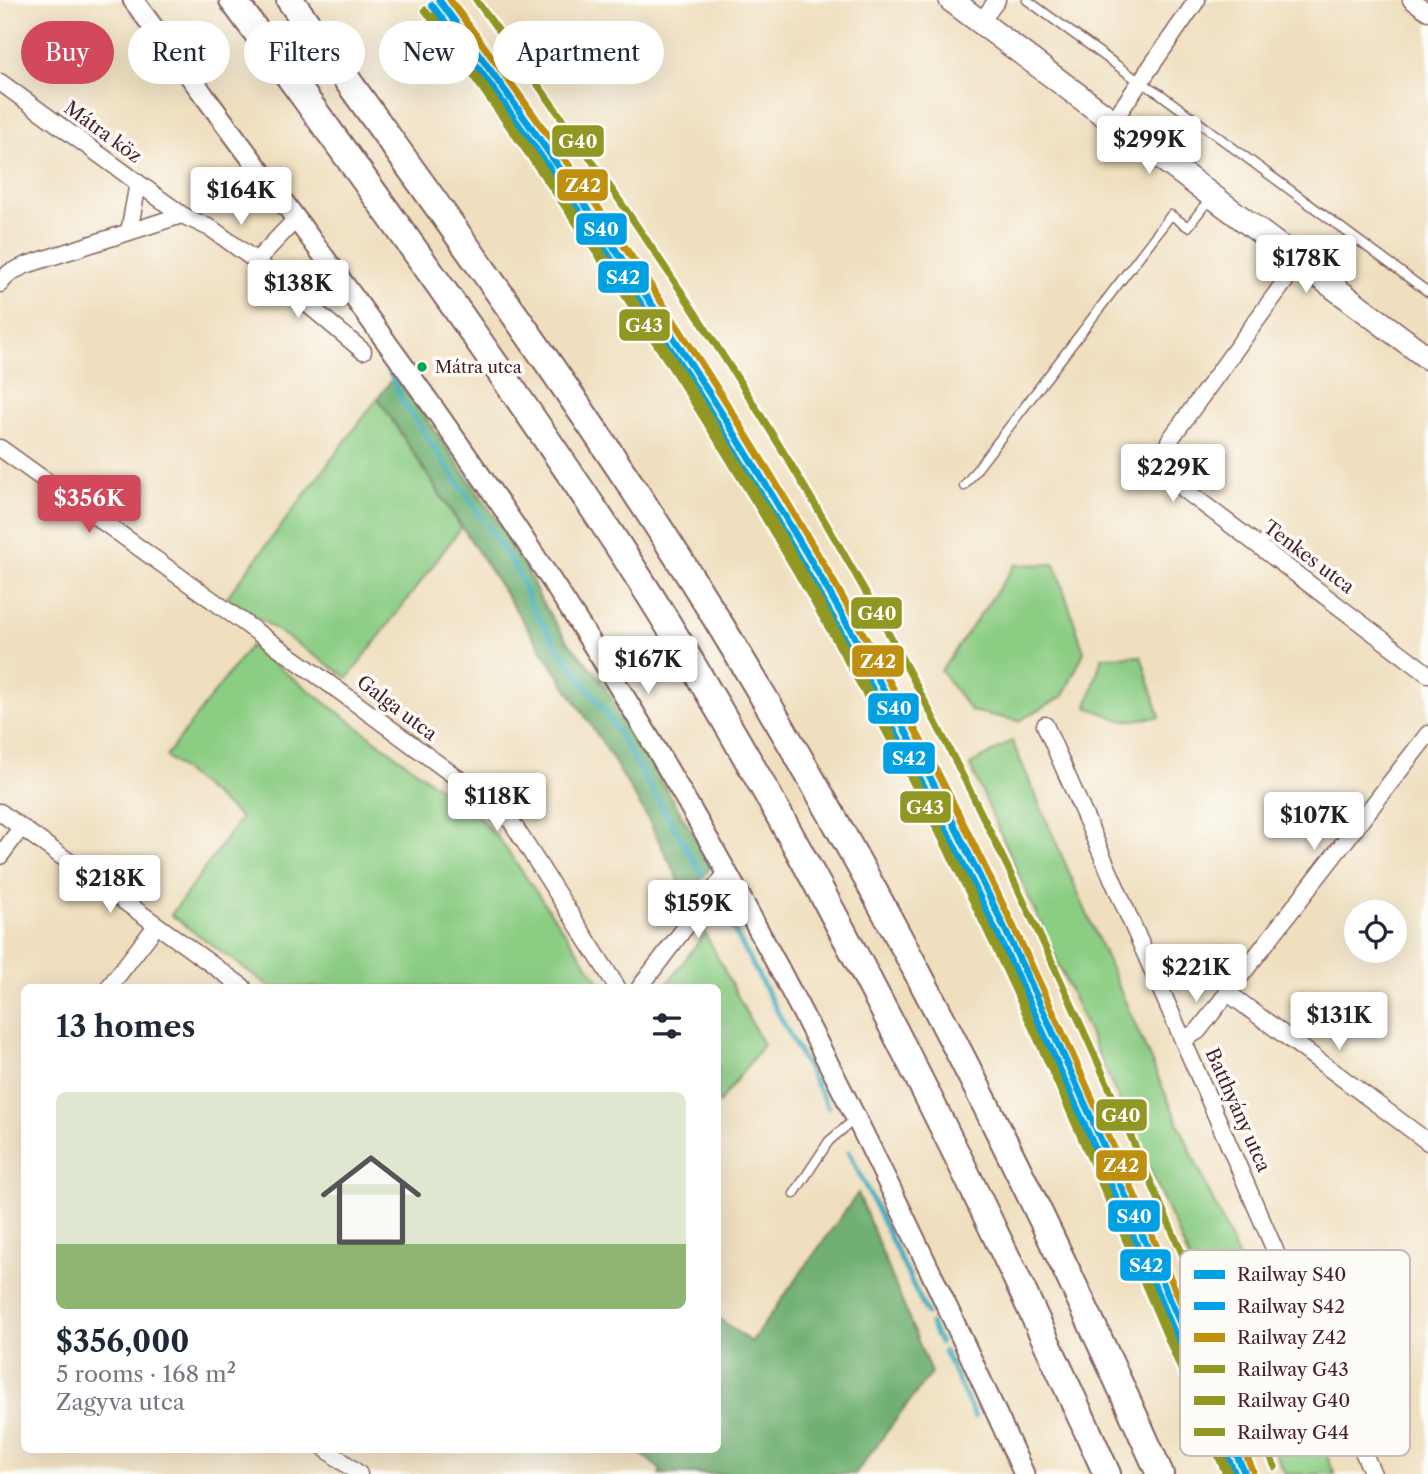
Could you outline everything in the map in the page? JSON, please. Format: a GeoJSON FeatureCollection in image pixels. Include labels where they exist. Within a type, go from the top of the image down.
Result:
{"type":"FeatureCollection","features":[{"type":"Feature","properties":{"kind":"highway"},"geometry":{"type":"LineString","coordinates":[[233,0],[490,357],[617,543],[672,631],[822,894],[944,1126],[1107,1474]]}},
{"type":"Feature","properties":{"kind":"highway"},"geometry":{"type":"LineString","coordinates":[[290,0],[516,318],[639,498],[710,609],[838,821],[1021,1174],[1090,1317],[1160,1474]]}},
{"type":"Feature","properties":{"kind":"main road"},"geometry":{"type":"LineString","coordinates":[[951,0],[1428,358]]}},
{"type":"Feature","properties":{"kind":"street"},"geometry":{"type":"LineString","coordinates":[[133,0],[411,376],[586,634],[728,872],[857,1117],[940,1289],[1024,1474]]}},
{"type":"Feature","properties":{"kind":"street"},"geometry":{"type":"LineString","coordinates":[[981,22],[997,0]]}},
{"type":"Feature","properties":{"kind":"street"},"geometry":{"type":"LineString","coordinates":[[1113,121],[1197,0]]}},
{"type":"Feature","properties":{"kind":"street"},"geometry":{"type":"LineString","coordinates":[[1411,0],[1428,12]]}},
{"type":"Feature","properties":{"kind":"street","name":"Mátra köz"},"geometry":{"type":"LineString","coordinates":[[0,82],[182,215]]}},
{"type":"Feature","properties":{"kind":"street"},"geometry":{"type":"LineString","coordinates":[[129,232],[138,183]]}},
{"type":"Feature","properties":{"kind":"street"},"geometry":{"type":"LineString","coordinates":[[0,285],[9,273],[26,265],[182,215],[212,229],[256,261],[363,351]]}},
{"type":"Feature","properties":{"kind":"street"},"geometry":{"type":"LineString","coordinates":[[256,261],[296,219]]}},
{"type":"Feature","properties":{"kind":"street","name":"Tenkes utca"},"geometry":{"type":"LineString","coordinates":[[1300,262],[1170,441],[1165,455],[1167,468],[1173,480],[1185,490],[1428,674]]}},
{"type":"Feature","properties":{"kind":"street","name":"Galga utca"},"geometry":{"type":"LineString","coordinates":[[0,448],[502,811],[615,984]]}},
{"type":"Feature","properties":{"kind":"street","name":"Batthyány utca"},"geometry":{"type":"LineString","coordinates":[[1045,726],[1276,1250]]}},
{"type":"Feature","properties":{"kind":"street"},"geometry":{"type":"LineString","coordinates":[[1184,1039],[1198,1031],[1428,734]]}},
{"type":"Feature","properties":{"kind":"street"},"geometry":{"type":"LineString","coordinates":[[0,812],[239,984]]}},
{"type":"Feature","properties":{"kind":"street"},"geometry":{"type":"LineString","coordinates":[[0,856],[21,828]]}},
{"type":"Feature","properties":{"kind":"street"},"geometry":{"type":"LineString","coordinates":[[642,984],[728,872]]}},
{"type":"Feature","properties":{"kind":"street"},"geometry":{"type":"LineString","coordinates":[[111,984],[156,926]]}},
{"type":"Feature","properties":{"kind":"street"},"geometry":{"type":"LineString","coordinates":[[1228,993],[1428,1142]]}},
{"type":"Feature","properties":{"kind":"street"},"geometry":{"type":"LineString","coordinates":[[331,1453],[359,1474]]}},
{"type":"Feature","properties":{"kind":"street","name":"Batthyány utca"},"geometry":{"type":"LineString","coordinates":[[1365,1456],[1373,1474]]}},
{"type":"Feature","properties":{"kind":"lane"},"geometry":{"type":"LineString","coordinates":[[1027,0],[1159,93],[1428,292]]}},
{"type":"Feature","properties":{"kind":"lane"},"geometry":{"type":"LineString","coordinates":[[964,486],[1171,215],[1188,227],[1211,196]]}},
{"type":"Feature","properties":{"kind":"lane"},"geometry":{"type":"LineString","coordinates":[[794,1194],[829,1141],[857,1117]]}},
{"type":"Feature","properties":{"kind":"green space"},"geometry":{"type":"Polygon","coordinates":[[[396,374],[518,550],[541,601],[567,641],[599,677],[708,859],[710,868],[687,897],[647,817],[609,753],[378,398],[396,374]]]}},
{"type":"Feature","properties":{"kind":"green space"},"geometry":{"type":"Polygon","coordinates":[[[378,398],[461,528],[348,678],[227,597],[378,398]]]}},
{"type":"Feature","properties":{"kind":"green space"},"geometry":{"type":"Polygon","coordinates":[[[1055,564],[1084,652],[1063,696],[1019,721],[971,711],[941,671],[1015,565],[1055,564]]]}},
{"type":"Feature","properties":{"kind":"green space"},"geometry":{"type":"Polygon","coordinates":[[[250,646],[478,817],[499,839],[601,984],[266,984],[171,915],[241,818],[166,756],[250,646]]]}},
{"type":"Feature","properties":{"kind":"green space"},"geometry":{"type":"Polygon","coordinates":[[[1141,656],[1160,717],[1123,721],[1087,707],[1102,657],[1141,656]]]}},
{"type":"Feature","properties":{"kind":"green space"},"geometry":{"type":"Polygon","coordinates":[[[1012,741],[1235,1250],[1185,1250],[970,765],[1012,741]]]}},
{"type":"Feature","properties":{"kind":"green space"},"geometry":{"type":"Polygon","coordinates":[[[705,933],[763,1045],[721,1100],[721,984],[667,984],[705,933]]]}},
{"type":"Feature","properties":{"kind":"green space"},"geometry":{"type":"Polygon","coordinates":[[[858,1193],[931,1373],[855,1474],[659,1474],[661,1470],[640,1453],[721,1453],[721,1320],[751,1342],[858,1193]]]}},
{"type":"Feature","properties":{"kind":"green space"},"geometry":{"type":"Polygon","coordinates":[[[1277,1456],[1327,1456],[1335,1474],[1285,1474],[1277,1456]]]}},
{"type":"Feature","properties":{"kind":"waterway"},"geometry":{"type":"LineString","coordinates":[[388,369],[403,402],[483,519]]}},
{"type":"Feature","properties":{"kind":"waterway"},"geometry":{"type":"LineString","coordinates":[[487,525],[518,572],[531,606],[605,711],[703,876]]}},
{"type":"Feature","properties":{"kind":"waterway"},"geometry":{"type":"LineString","coordinates":[[724,911],[828,1107]]}},
{"type":"Feature","properties":{"kind":"waterway"},"geometry":{"type":"LineString","coordinates":[[849,1152],[927,1314]]}},
{"type":"Feature","properties":{"kind":"waterway"},"geometry":{"type":"LineString","coordinates":[[931,1324],[940,1343]]}},
{"type":"Feature","properties":{"kind":"waterway"},"geometry":{"type":"LineString","coordinates":[[944,1351],[975,1417]]}},
{"type":"Feature","properties":{"kind":"rail line","name":"S40"},"geometry":{"type":"LineString","coordinates":[[439,0],[575,189],[640,286],[703,383],[824,582],[935,787],[1018,956],[1180,1323]]}},
{"type":"Feature","properties":{"kind":"rail line","name":"Z42"},"geometry":{"type":"LineString","coordinates":[[450,0],[585,189],[713,382],[775,481],[890,682],[944,785],[1026,954],[1180,1302]]}},
{"type":"Feature","properties":{"kind":"rail line","name":"G40"},"geometry":{"type":"LineString","coordinates":[[476,0],[594,164],[707,331],[762,417],[865,590],[963,775],[1010,873],[1180,1250]]}},
{"type":"Feature","properties":{"kind":"rail line","name":"S42"},"geometry":{"type":"LineString","coordinates":[[432,5],[567,194],[695,387],[756,486],[872,687],[1009,958],[1180,1347]]}},
{"type":"Feature","properties":{"kind":"rail line","name":"G43"},"geometry":{"type":"LineString","coordinates":[[425,10],[625,295],[807,589],[918,792],[1001,960],[1180,1367]]}},
{"type":"Feature","properties":{"kind":"rail line","name":"G44"},"geometry":{"type":"LineString","coordinates":[[433,16],[552,180],[666,348],[824,609],[922,793],[1015,985],[1180,1359]]}},
{"type":"Feature","properties":{"kind":"rail line","name":"G43"},"geometry":{"type":"LineString","coordinates":[[1218,1456],[1226,1474]]}},
{"type":"Feature","properties":{"kind":"rail line","name":"G44"},"geometry":{"type":"LineString","coordinates":[[1222,1456],[1230,1474]]}},
{"type":"Feature","properties":{"kind":"rail line","name":"S42"},"geometry":{"type":"LineString","coordinates":[[1227,1456],[1235,1474]]}},
{"type":"Feature","properties":{"kind":"rail line","name":"S40"},"geometry":{"type":"LineString","coordinates":[[1237,1456],[1245,1474]]}},
{"type":"Feature","properties":{"kind":"rail line","name":"Z42"},"geometry":{"type":"LineString","coordinates":[[1247,1456],[1253,1471]]}},
{"type":"Feature","properties":{"kind":"rail line","name":"G40"},"geometry":{"type":"LineString","coordinates":[[1270,1456],[1275,1467]]}},
{"type":"Feature","properties":{"kind":"place","name":"Mátra utca"},"geometry":{"type":"Point","coordinates":[422,367]}}]}
